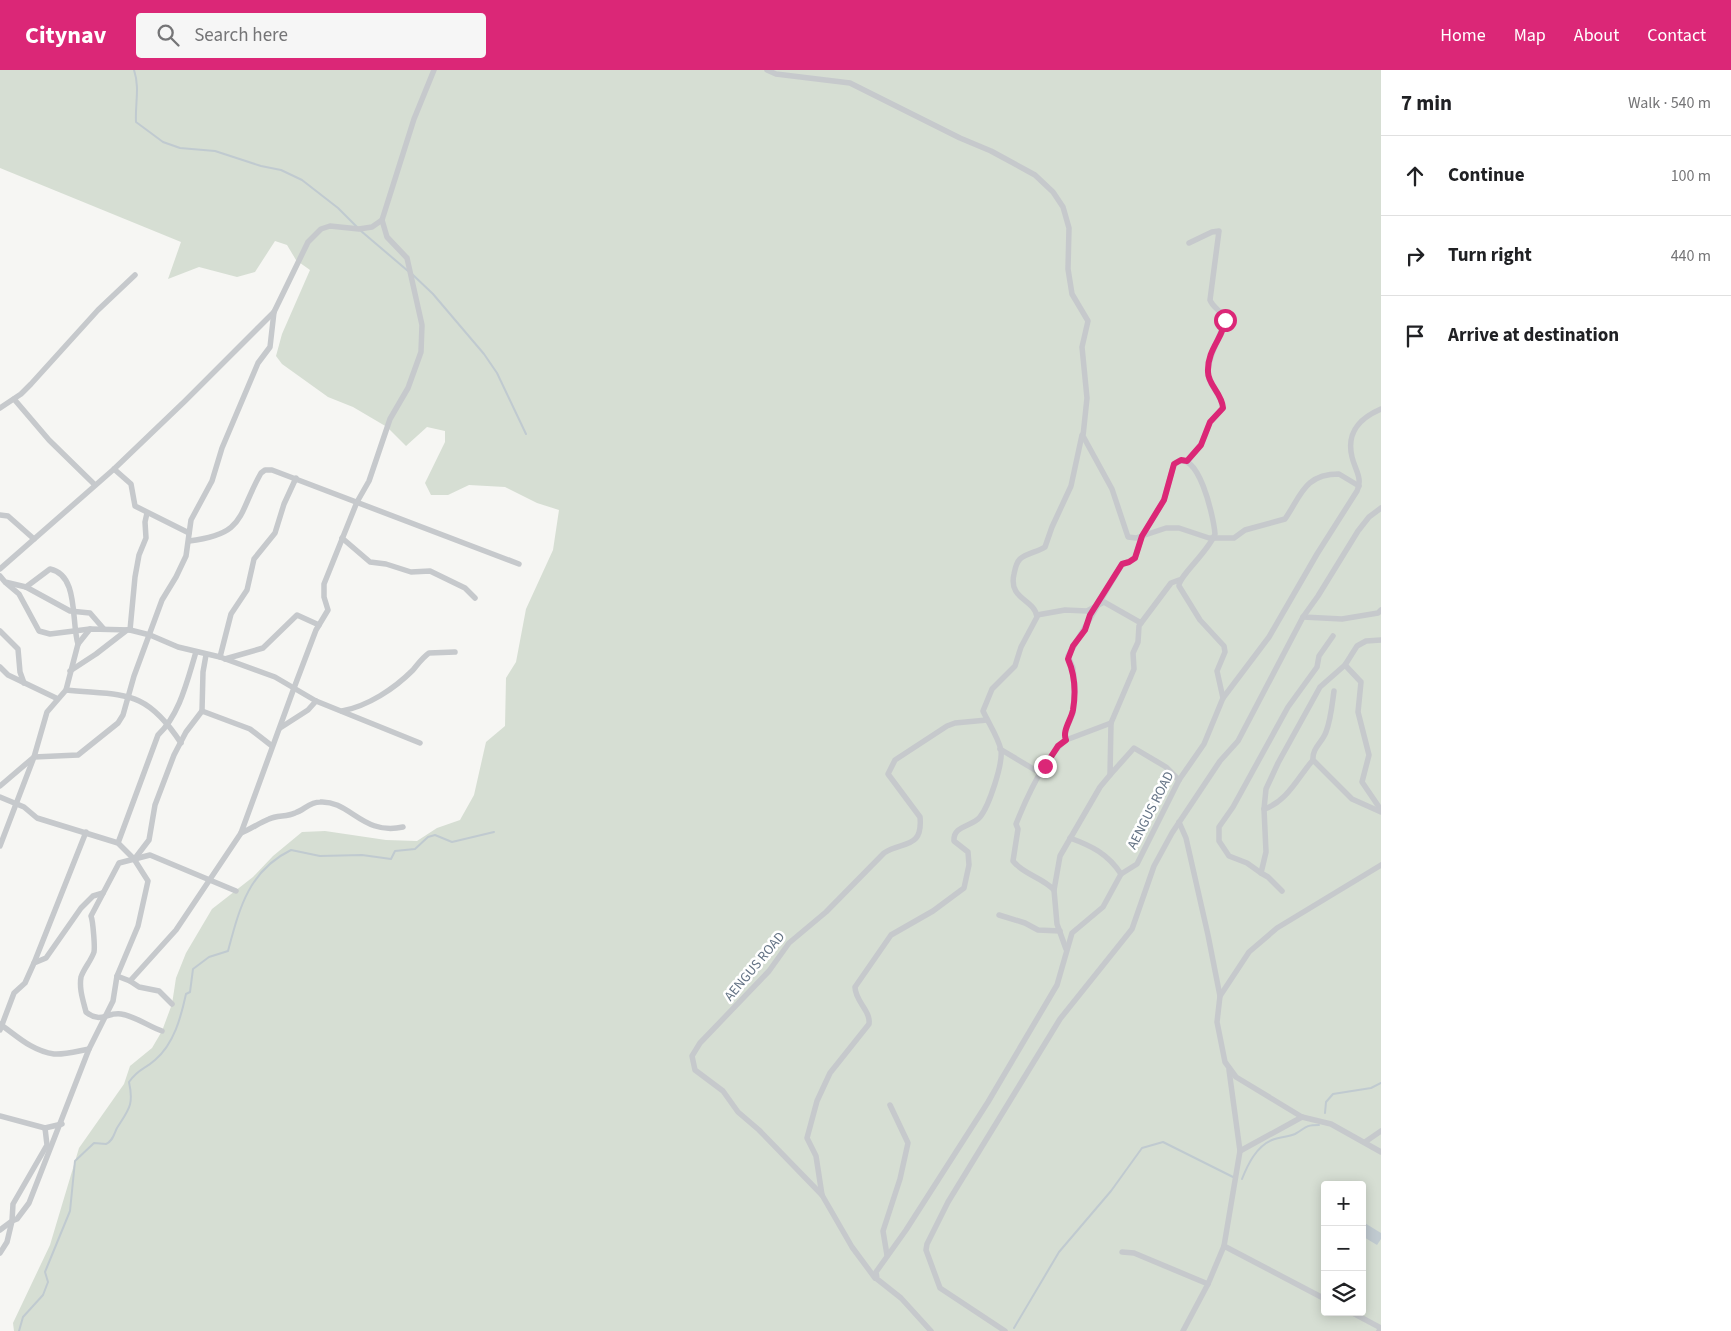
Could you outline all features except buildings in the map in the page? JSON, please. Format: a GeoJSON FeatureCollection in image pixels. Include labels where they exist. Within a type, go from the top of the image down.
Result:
{"type":"FeatureCollection","features":[{"type":"Feature","properties":{"kind":"street"},"geometry":{"type":"LineString","coordinates":[[130,981],[176,930],[241,833],[294,688],[319,626],[328,610],[324,597],[324,584],[357,502],[370,481],[390,419],[408,388],[422,346],[422,326],[407,258],[387,237],[382,220],[414,119],[434,70]]}},
{"type":"Feature","properties":{"kind":"street"},"geometry":{"type":"LineString","coordinates":[[767,70],[776,74],[850,83],[960,138],[991,151],[1035,175],[1053,192],[1063,208],[1069,228],[1069,280],[1072,294],[1088,321],[1082,347],[1087,398],[1071,486],[1052,527],[1048,542],[1039,551],[1019,560],[1015,568],[1012,584],[1015,591],[1037,614]]}},
{"type":"Feature","properties":{"kind":"street"},"geometry":{"type":"LineString","coordinates":[[0,569],[114,468],[185,401],[274,312],[308,242],[321,229],[330,226],[359,229],[372,226],[382,220]]}},
{"type":"Feature","properties":{"kind":"street"},"geometry":{"type":"LineString","coordinates":[[1187,461],[1201,445],[1210,422],[1223,408],[1219,394],[1208,374],[1212,348],[1225,323],[1224,317],[1210,300],[1219,231],[1212,232],[1189,243]]}},
{"type":"Feature","properties":{"kind":"street"},"geometry":{"type":"LineString","coordinates":[[1,406],[14,399],[52,364],[98,310],[135,275]]}},
{"type":"Feature","properties":{"kind":"street"},"geometry":{"type":"LineString","coordinates":[[0,786],[34,757],[69,757],[85,751],[118,723],[162,600],[183,562],[189,541],[191,520],[212,481],[222,448],[258,363],[270,347],[274,312]]}},
{"type":"Feature","properties":{"kind":"street"},"geometry":{"type":"LineString","coordinates":[[14,399],[49,440],[94,484]]}},
{"type":"Feature","properties":{"kind":"street"},"geometry":{"type":"LineString","coordinates":[[1083,426],[1084,440],[1093,452],[1112,489],[1127,535],[1131,538],[1142,536],[1154,530],[1179,528],[1213,538],[1234,538],[1245,530],[1285,519],[1301,490],[1312,481],[1339,474],[1359,486],[1360,480],[1352,456],[1352,436],[1360,421],[1381,409]]}},
{"type":"Feature","properties":{"kind":"street"},"geometry":{"type":"LineString","coordinates":[[1066,740],[1065,732],[1073,713],[1075,687],[1073,668],[1068,656],[1122,564],[1135,558],[1142,536],[1164,500],[1174,464],[1181,460],[1187,461],[1202,482],[1214,531],[1213,538],[1200,559],[1179,580],[1171,583],[1138,626],[1138,642],[1133,653],[1134,669],[1111,723],[1110,775]]}},
{"type":"Feature","properties":{"kind":"street"},"geometry":{"type":"LineString","coordinates":[[114,468],[132,484],[135,506],[189,533]]}},
{"type":"Feature","properties":{"kind":"street"},"geometry":{"type":"LineString","coordinates":[[189,541],[210,538],[224,533],[240,517],[256,482],[265,470],[296,478],[519,564]]}},
{"type":"Feature","properties":{"kind":"street"},"geometry":{"type":"LineString","coordinates":[[223,658],[231,614],[247,590],[254,559],[275,533],[284,504],[296,478]]}},
{"type":"Feature","properties":{"kind":"street","name":"AENGUS ROAD"},"geometry":{"type":"LineString","coordinates":[[876,1279],[876,1272],[906,1230],[1017,1054],[1057,985],[1064,968],[1066,949],[1072,933],[1109,900],[1121,874],[1137,864],[1178,780],[1204,744],[1223,698],[1269,637],[1359,486]]}},
{"type":"Feature","properties":{"kind":"street"},"geometry":{"type":"LineString","coordinates":[[1005,1331],[940,1288],[926,1250],[928,1244],[948,1202],[1060,1019],[1132,930],[1154,866],[1179,822],[1220,761],[1238,742],[1303,617],[1358,531],[1369,516],[1381,508]]}},
{"type":"Feature","properties":{"kind":"street"},"geometry":{"type":"LineString","coordinates":[[70,672],[129,630],[139,555],[146,538],[145,522],[147,513]]}},
{"type":"Feature","properties":{"kind":"street"},"geometry":{"type":"LineString","coordinates":[[0,516],[8,516],[34,539]]}},
{"type":"Feature","properties":{"kind":"street"},"geometry":{"type":"LineString","coordinates":[[342,538],[370,562],[386,564],[410,572],[430,572],[465,588],[475,598]]}},
{"type":"Feature","properties":{"kind":"street"},"geometry":{"type":"LineString","coordinates":[[26,587],[52,569],[67,580],[71,590],[74,631],[78,644]]}},
{"type":"Feature","properties":{"kind":"street"},"geometry":{"type":"LineString","coordinates":[[0,576],[19,594],[39,630],[50,634],[103,628],[129,630],[150,635],[178,647],[223,658],[275,677],[316,700],[420,744]]}},
{"type":"Feature","properties":{"kind":"street"},"geometry":{"type":"LineString","coordinates":[[1179,580],[1182,592],[1200,620],[1224,646],[1225,652],[1217,671],[1223,698]]}},
{"type":"Feature","properties":{"kind":"street"},"geometry":{"type":"LineString","coordinates":[[6,582],[26,587],[73,611],[90,613],[103,628]]}},
{"type":"Feature","properties":{"kind":"street"},"geometry":{"type":"LineString","coordinates":[[1037,614],[1065,610],[1087,611],[1101,603],[1108,603],[1141,623]]}},
{"type":"Feature","properties":{"kind":"street"},"geometry":{"type":"LineString","coordinates":[[1303,617],[1342,619],[1378,613],[1381,610]]}},
{"type":"Feature","properties":{"kind":"street"},"geometry":{"type":"LineString","coordinates":[[223,658],[263,648],[297,614],[319,626]]}},
{"type":"Feature","properties":{"kind":"street"},"geometry":{"type":"LineString","coordinates":[[822,1195],[816,1156],[807,1138],[817,1101],[830,1073],[869,1024],[870,1018],[856,993],[855,987],[891,935],[933,911],[964,888],[969,865],[968,852],[954,841],[954,837],[956,831],[979,818],[986,806],[997,775],[1000,749],[984,712],[986,699],[992,689],[1015,666],[1021,648],[1036,622],[1037,614]]}},
{"type":"Feature","properties":{"kind":"street"},"geometry":{"type":"LineString","coordinates":[[0,846],[34,757],[44,717],[56,698],[66,690],[78,644],[90,629]]}},
{"type":"Feature","properties":{"kind":"street"},"geometry":{"type":"LineString","coordinates":[[0,631],[20,653],[20,672],[24,683]]}},
{"type":"Feature","properties":{"kind":"street"},"geometry":{"type":"LineString","coordinates":[[1282,891],[1268,877],[1246,863],[1229,856],[1219,841],[1219,826],[1233,808],[1249,775],[1288,707],[1317,666],[1319,656],[1333,636]]}},
{"type":"Feature","properties":{"kind":"street"},"geometry":{"type":"LineString","coordinates":[[1261,873],[1266,852],[1264,809],[1266,789],[1320,687],[1345,665],[1357,646],[1366,641],[1381,640]]}},
{"type":"Feature","properties":{"kind":"street"},"geometry":{"type":"LineString","coordinates":[[118,843],[158,735],[169,724],[184,691],[196,652]]}},
{"type":"Feature","properties":{"kind":"street"},"geometry":{"type":"LineString","coordinates":[[341,711],[358,708],[369,702],[404,678],[429,653],[455,652]]}},
{"type":"Feature","properties":{"kind":"street"},"geometry":{"type":"LineString","coordinates":[[134,859],[149,840],[156,805],[181,743],[202,711],[203,672],[206,655]]}},
{"type":"Feature","properties":{"kind":"street"},"geometry":{"type":"LineString","coordinates":[[1345,665],[1361,682],[1358,712],[1369,756],[1362,782],[1381,811]]}},
{"type":"Feature","properties":{"kind":"street"},"geometry":{"type":"LineString","coordinates":[[0,667],[8,675],[56,698]]}},
{"type":"Feature","properties":{"kind":"street"},"geometry":{"type":"LineString","coordinates":[[66,690],[129,696],[144,701],[169,724],[181,743]]}},
{"type":"Feature","properties":{"kind":"street"},"geometry":{"type":"LineString","coordinates":[[1334,691],[1326,731],[1312,754],[1314,760],[1352,799],[1381,811]]}},
{"type":"Feature","properties":{"kind":"street"},"geometry":{"type":"LineString","coordinates":[[278,730],[308,710],[316,700]]}},
{"type":"Feature","properties":{"kind":"street"},"geometry":{"type":"LineString","coordinates":[[202,711],[250,730],[272,746]]}},
{"type":"Feature","properties":{"kind":"street","name":"AENGUS ROAD"},"geometry":{"type":"LineString","coordinates":[[932,1331],[902,1298],[876,1279],[852,1247],[822,1195],[764,1134],[738,1112],[723,1091],[695,1070],[692,1056],[700,1043],[769,971],[788,943],[826,912],[884,853],[892,848],[910,845],[916,840],[920,817],[888,774],[896,760],[911,748],[955,722],[987,720]]}},
{"type":"Feature","properties":{"kind":"street"},"geometry":{"type":"LineString","coordinates":[[1054,890],[1041,879],[1025,873],[1013,862],[1018,828],[1016,824],[1040,773],[1054,750],[1066,740],[1111,723]]}},
{"type":"Feature","properties":{"kind":"street"},"geometry":{"type":"LineString","coordinates":[[1066,949],[1060,931],[1054,890],[1060,856],[1100,787],[1134,748],[1166,767],[1178,780]]}},
{"type":"Feature","properties":{"kind":"street"},"geometry":{"type":"LineString","coordinates":[[1000,749],[1040,773]]}},
{"type":"Feature","properties":{"kind":"street"},"geometry":{"type":"LineString","coordinates":[[1264,809],[1276,805],[1302,777],[1314,760]]}},
{"type":"Feature","properties":{"kind":"street"},"geometry":{"type":"LineString","coordinates":[[0,797],[15,805],[24,807],[37,818],[118,843],[134,859],[148,881],[138,926],[117,976],[113,1001],[89,1050],[62,1124],[46,1156],[29,1203],[17,1219],[0,1230]]}},
{"type":"Feature","properties":{"kind":"street"},"geometry":{"type":"LineString","coordinates":[[241,833],[258,826],[270,818],[295,814],[307,806],[320,802],[334,804],[363,822],[380,829],[403,827]]}},
{"type":"Feature","properties":{"kind":"street"},"geometry":{"type":"LineString","coordinates":[[1179,822],[1186,838],[1220,996],[1218,1022],[1224,1062],[1236,1077],[1302,1117],[1331,1124],[1381,1152]]}},
{"type":"Feature","properties":{"kind":"street"},"geometry":{"type":"LineString","coordinates":[[86,832],[34,963],[24,982],[14,993],[0,1026],[33,1047],[55,1054],[89,1050]]}},
{"type":"Feature","properties":{"kind":"street"},"geometry":{"type":"LineString","coordinates":[[1070,838],[1094,847],[1113,862],[1121,874]]}},
{"type":"Feature","properties":{"kind":"street"},"geometry":{"type":"LineString","coordinates":[[162,1031],[131,1016],[119,1014],[104,1018],[91,1016],[86,1012],[80,990],[82,975],[94,950],[92,916],[103,893],[119,863],[150,856],[211,879],[236,891]]}},
{"type":"Feature","properties":{"kind":"street"},"geometry":{"type":"LineString","coordinates":[[1220,996],[1249,952],[1277,928],[1381,865]]}},
{"type":"Feature","properties":{"kind":"street"},"geometry":{"type":"LineString","coordinates":[[34,963],[46,958],[81,908],[93,896],[103,893]]}},
{"type":"Feature","properties":{"kind":"street"},"geometry":{"type":"LineString","coordinates":[[999,914],[1025,923],[1038,930],[1060,931]]}},
{"type":"Feature","properties":{"kind":"street"},"geometry":{"type":"LineString","coordinates":[[117,976],[139,987],[159,991],[172,1004]]}},
{"type":"Feature","properties":{"kind":"street"},"geometry":{"type":"LineString","coordinates":[[1182,1331],[1208,1284],[1224,1246],[1240,1150],[1229,1070]]}},
{"type":"Feature","properties":{"kind":"street"},"geometry":{"type":"LineString","coordinates":[[887,1255],[883,1230],[900,1179],[908,1143],[890,1105]]}},
{"type":"Feature","properties":{"kind":"street"},"geometry":{"type":"LineString","coordinates":[[0,1116],[45,1128],[62,1124]]}},
{"type":"Feature","properties":{"kind":"street"},"geometry":{"type":"LineString","coordinates":[[1240,1150],[1302,1117]]}},
{"type":"Feature","properties":{"kind":"street"},"geometry":{"type":"LineString","coordinates":[[0,1253],[7,1242],[12,1221],[13,1204],[47,1145],[45,1128]]}},
{"type":"Feature","properties":{"kind":"street"},"geometry":{"type":"LineString","coordinates":[[1365,1142],[1381,1131]]}},
{"type":"Feature","properties":{"kind":"street"},"geometry":{"type":"LineString","coordinates":[[1224,1246],[1321,1297]]}},
{"type":"Feature","properties":{"kind":"street"},"geometry":{"type":"LineString","coordinates":[[1122,1252],[1134,1253],[1208,1284]]}},
{"type":"Feature","properties":{"kind":"street"},"geometry":{"type":"LineString","coordinates":[[1358,1316],[1381,1328],[1379,1331]]}},
{"type":"Feature","properties":{"kind":"shaded area"},"geometry":{"type":"Polygon","coordinates":[[[0,70],[1381,70],[1381,1331],[14,1331],[13,1323],[50,1245],[79,1148],[124,1084],[130,1066],[152,1048],[162,1031],[172,1004],[176,978],[186,953],[212,909],[253,877],[273,856],[302,832],[325,831],[386,840],[417,841],[437,828],[460,820],[474,795],[486,742],[505,726],[506,678],[516,662],[526,609],[553,550],[559,510],[537,503],[505,487],[469,485],[448,495],[431,495],[425,483],[445,442],[445,431],[427,427],[406,446],[387,427],[353,407],[328,397],[282,364],[276,356],[282,334],[310,270],[296,260],[287,245],[275,241],[255,272],[237,277],[199,267],[168,279],[181,242],[0,168],[0,70]]]}},
{"type":"Feature","properties":{"kind":"shaded area"},"geometry":{"type":"Polygon","coordinates":[[[1366,1224],[1381,1233],[1381,1239],[1377,1245],[1366,1238],[1366,1224]]]}},
{"type":"Feature","properties":{"kind":"waterway"},"geometry":{"type":"LineString","coordinates":[[134,70],[137,89],[136,122],[163,142],[180,148],[215,151],[261,166],[281,170],[302,180],[338,208],[357,227]]}},
{"type":"Feature","properties":{"kind":"waterway"},"geometry":{"type":"LineString","coordinates":[[361,231],[408,271]]}},
{"type":"Feature","properties":{"kind":"waterway"},"geometry":{"type":"LineString","coordinates":[[412,274],[433,294],[484,354],[497,373],[526,434]]}},
{"type":"Feature","properties":{"kind":"waterway"},"geometry":{"type":"LineString","coordinates":[[19,1331],[23,1317],[43,1295],[48,1282],[45,1272],[70,1211],[75,1161],[94,1143],[106,1144],[112,1139],[131,1102],[129,1082],[136,1074],[162,1054],[172,1038],[179,1021],[186,994],[190,992],[193,969],[209,957],[228,951],[236,921],[247,893],[265,869],[276,859],[291,850],[320,856],[362,855],[391,859],[395,851],[415,849],[428,837],[435,835],[452,842],[494,832]]}},
{"type":"Feature","properties":{"kind":"waterway"},"geometry":{"type":"LineString","coordinates":[[1325,1113],[1326,1102],[1333,1094],[1371,1088],[1381,1083]]}},
{"type":"Feature","properties":{"kind":"waterway"},"geometry":{"type":"LineString","coordinates":[[1242,1179],[1253,1156],[1266,1143],[1295,1134],[1308,1126],[1319,1125]]}},
{"type":"Feature","properties":{"kind":"waterway"},"geometry":{"type":"LineString","coordinates":[[1014,1328],[1059,1252],[1111,1191],[1142,1148],[1163,1142],[1233,1177]]}},
{"type":"Feature","properties":{"kind":"route"},"geometry":{"type":"LineString","coordinates":[[1045,766],[1058,746],[1066,740],[1064,738],[1065,732],[1073,713],[1075,687],[1073,668],[1068,656],[1085,630],[1090,615],[1122,564],[1135,558],[1142,536],[1164,500],[1174,464],[1181,460],[1187,461],[1201,445],[1210,422],[1223,408],[1216,389],[1209,380],[1208,366],[1212,348],[1223,330],[1225,320]]}}]}
